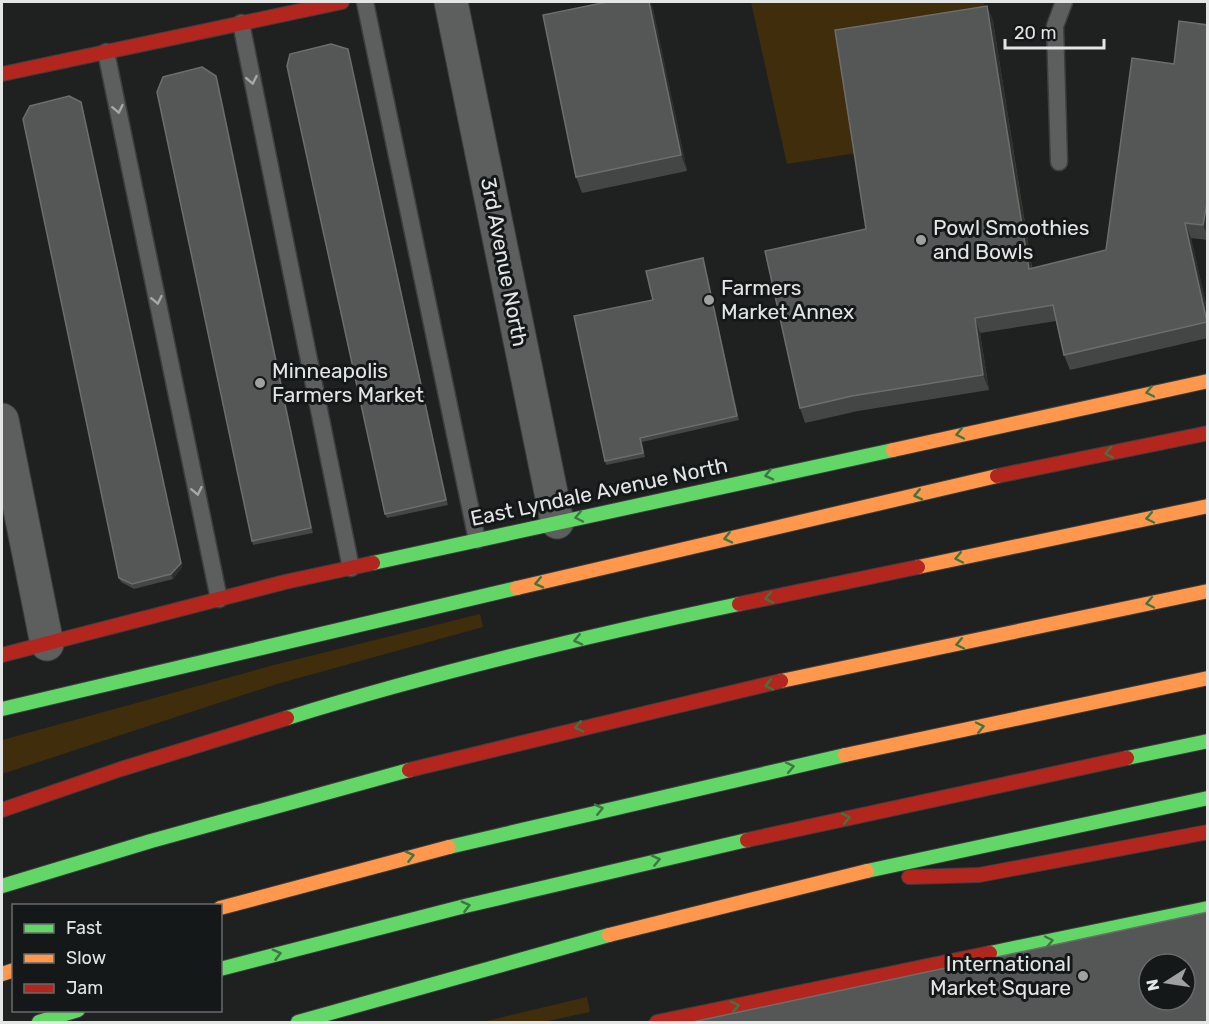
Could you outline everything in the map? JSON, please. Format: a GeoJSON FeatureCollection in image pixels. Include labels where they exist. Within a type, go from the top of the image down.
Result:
{"type":"FeatureCollection","features":[{"type":"Feature","properties":{"kind":"main road"},"geometry":{"type":"LineString","coordinates":[[2,74],[342,2]]}},
{"type":"Feature","properties":{"kind":"main road","name":"East Lyndale Avenue North"},"geometry":{"type":"LineString","coordinates":[[2,655],[219,599],[351,568],[1208,381]]}},
{"type":"Feature","properties":{"kind":"main road"},"geometry":{"type":"LineString","coordinates":[[2,709],[1047,465],[1208,433]]}},
{"type":"Feature","properties":{"kind":"main road"},"geometry":{"type":"LineString","coordinates":[[2,810],[120,769],[312,712],[387,687],[650,623],[1208,506]]}},
{"type":"Feature","properties":{"kind":"main road"},"geometry":{"type":"LineString","coordinates":[[2,886],[172,833],[334,788],[518,741],[697,700],[1208,591]]}},
{"type":"Feature","properties":{"kind":"main road"},"geometry":{"type":"LineString","coordinates":[[222,907],[353,870],[667,794],[1208,678]]}},
{"type":"Feature","properties":{"kind":"main road"},"geometry":{"type":"LineString","coordinates":[[222,968],[568,880],[774,833],[1208,741]]}},
{"type":"Feature","properties":{"kind":"main road"},"geometry":{"type":"LineString","coordinates":[[298,1023],[516,960],[830,879],[1208,798]]}},
{"type":"Feature","properties":{"kind":"main road"},"geometry":{"type":"LineString","coordinates":[[830,879],[979,875],[1208,832]]}},
{"type":"Feature","properties":{"kind":"main road"},"geometry":{"type":"LineString","coordinates":[[657,1023],[1208,908]]}},
{"type":"Feature","properties":{"kind":"main road"},"geometry":{"type":"LineString","coordinates":[[39,1023],[75,1012]]}},
{"type":"Feature","properties":{"kind":"street","name":"3rd Avenue North"},"geometry":{"type":"LineString","coordinates":[[451,2],[557,522]]}},
{"type":"Feature","properties":{"kind":"street"},"geometry":{"type":"LineString","coordinates":[[2,420],[47,644]]}},
{"type":"Feature","properties":{"kind":"lane"},"geometry":{"type":"LineString","coordinates":[[365,2],[477,540]]}},
{"type":"Feature","properties":{"kind":"lane"},"geometry":{"type":"LineString","coordinates":[[1059,162],[1055,26],[1064,2]]}},
{"type":"Feature","properties":{"kind":"lane"},"geometry":{"type":"LineString","coordinates":[[241,23],[351,568]]}},
{"type":"Feature","properties":{"kind":"lane"},"geometry":{"type":"LineString","coordinates":[[106,52],[219,599]]}},
{"type":"Feature","properties":{"kind":"shaded area"},"geometry":{"type":"Polygon","coordinates":[[[751,2],[983,2],[993,21],[1041,323],[980,333],[989,390],[856,153],[787,164],[751,2]]]}},
{"type":"Feature","properties":{"kind":"shaded area"},"geometry":{"type":"Polygon","coordinates":[[[480,614],[483,627],[277,684],[2,774],[2,740],[274,665],[480,614]]]}},
{"type":"Feature","properties":{"kind":"shaded area"},"geometry":{"type":"Polygon","coordinates":[[[587,997],[590,1012],[543,1022],[482,1022],[587,997]]]}},
{"type":"Feature","properties":{"kind":"building"},"geometry":{"type":"Polygon","coordinates":[[[607,2],[649,2],[681,155],[576,177],[543,15],[607,2]]]}},
{"type":"Feature","properties":{"kind":"building"},"geometry":{"type":"Polygon","coordinates":[[[987,6],[1029,269],[1106,250],[1132,58],[1174,64],[1179,21],[1208,25],[1208,198],[1203,225],[1185,223],[1207,322],[1064,355],[1053,305],[975,318],[983,375],[852,396],[800,408],[765,251],[866,229],[835,30],[987,6]]]}},
{"type":"Feature","properties":{"kind":"building"},"geometry":{"type":"Polygon","coordinates":[[[331,44],[348,49],[446,500],[385,514],[287,66],[290,54],[331,44]]]}},
{"type":"Feature","properties":{"kind":"building"},"geometry":{"type":"Polygon","coordinates":[[[202,67],[216,76],[311,528],[252,541],[157,92],[163,77],[202,67]]]}},
{"type":"Feature","properties":{"kind":"building"},"geometry":{"type":"Polygon","coordinates":[[[69,96],[81,102],[181,563],[171,574],[132,584],[119,578],[23,119],[30,106],[69,96]]]}},
{"type":"Feature","properties":{"kind":"building"},"geometry":{"type":"Polygon","coordinates":[[[703,258],[737,416],[640,438],[643,453],[605,461],[574,316],[653,300],[646,271],[703,258]]]}},
{"type":"Feature","properties":{"kind":"building"},"geometry":{"type":"Polygon","coordinates":[[[1208,912],[1208,1023],[688,1023],[1208,912]]]}},
{"type":"Feature","properties":{"kind":"traffic: fast"},"geometry":{"type":"LineString","coordinates":[[373,563],[893,450]]}},
{"type":"Feature","properties":{"kind":"traffic: fast"},"geometry":{"type":"LineString","coordinates":[[2,709],[517,588]]}},
{"type":"Feature","properties":{"kind":"traffic: fast"},"geometry":{"type":"LineString","coordinates":[[287,718],[399,685],[511,656],[739,604]]}},
{"type":"Feature","properties":{"kind":"traffic: fast"},"geometry":{"type":"LineString","coordinates":[[1127,758],[1208,741]]}},
{"type":"Feature","properties":{"kind":"traffic: fast"},"geometry":{"type":"LineString","coordinates":[[449,847],[845,755]]}},
{"type":"Feature","properties":{"kind":"traffic: fast"},"geometry":{"type":"LineString","coordinates":[[2,886],[151,841],[409,770]]}},
{"type":"Feature","properties":{"kind":"traffic: fast"},"geometry":{"type":"LineString","coordinates":[[867,871],[1208,798]]}},
{"type":"Feature","properties":{"kind":"traffic: fast"},"geometry":{"type":"LineString","coordinates":[[222,968],[465,906],[747,840]]}},
{"type":"Feature","properties":{"kind":"traffic: fast"},"geometry":{"type":"LineString","coordinates":[[990,953],[1208,908]]}},
{"type":"Feature","properties":{"kind":"traffic: fast"},"geometry":{"type":"LineString","coordinates":[[298,1022],[609,935]]}},
{"type":"Feature","properties":{"kind":"traffic: fast"},"geometry":{"type":"LineString","coordinates":[[39,1022],[72,1012]]}},
{"type":"Feature","properties":{"kind":"traffic: slow"},"geometry":{"type":"LineString","coordinates":[[893,450],[1208,381]]}},
{"type":"Feature","properties":{"kind":"traffic: slow"},"geometry":{"type":"LineString","coordinates":[[517,588],[997,476]]}},
{"type":"Feature","properties":{"kind":"traffic: slow"},"geometry":{"type":"LineString","coordinates":[[918,567],[1208,506]]}},
{"type":"Feature","properties":{"kind":"traffic: slow"},"geometry":{"type":"LineString","coordinates":[[781,681],[1208,591]]}},
{"type":"Feature","properties":{"kind":"traffic: slow"},"geometry":{"type":"LineString","coordinates":[[845,755],[1208,678]]}},
{"type":"Feature","properties":{"kind":"traffic: slow"},"geometry":{"type":"LineString","coordinates":[[222,907],[449,847]]}},
{"type":"Feature","properties":{"kind":"traffic: slow"},"geometry":{"type":"LineString","coordinates":[[609,935],[867,871]]}},
{"type":"Feature","properties":{"kind":"traffic: slow"},"geometry":{"type":"LineString","coordinates":[[2,974],[12,971]]}},
{"type":"Feature","properties":{"kind":"traffic: jam"},"geometry":{"type":"LineString","coordinates":[[2,74],[342,2]]}},
{"type":"Feature","properties":{"kind":"traffic: jam"},"geometry":{"type":"LineString","coordinates":[[997,476],[1208,433]]}},
{"type":"Feature","properties":{"kind":"traffic: jam"},"geometry":{"type":"LineString","coordinates":[[2,655],[285,582],[373,563]]}},
{"type":"Feature","properties":{"kind":"traffic: jam"},"geometry":{"type":"LineString","coordinates":[[739,604],[918,567]]}},
{"type":"Feature","properties":{"kind":"traffic: jam"},"geometry":{"type":"LineString","coordinates":[[409,770],[781,681]]}},
{"type":"Feature","properties":{"kind":"traffic: jam"},"geometry":{"type":"LineString","coordinates":[[2,810],[121,769],[287,718]]}},
{"type":"Feature","properties":{"kind":"traffic: jam"},"geometry":{"type":"LineString","coordinates":[[747,840],[1127,758]]}},
{"type":"Feature","properties":{"kind":"traffic: jam"},"geometry":{"type":"LineString","coordinates":[[909,877],[979,875],[1208,832]]}},
{"type":"Feature","properties":{"kind":"traffic: jam"},"geometry":{"type":"LineString","coordinates":[[657,1022],[990,953]]}},
{"type":"Feature","properties":{"kind":"place","name":"Powl Smoothies and Bowls"},"geometry":{"type":"Point","coordinates":[921,240]}},
{"type":"Feature","properties":{"kind":"place","name":"Farmers Market Annex"},"geometry":{"type":"Point","coordinates":[709,300]}},
{"type":"Feature","properties":{"kind":"place","name":"Minneapolis Farmers Market"},"geometry":{"type":"Point","coordinates":[260,383]}},
{"type":"Feature","properties":{"kind":"place","name":"International Market Square"},"geometry":{"type":"Point","coordinates":[1083,976]}}]}
